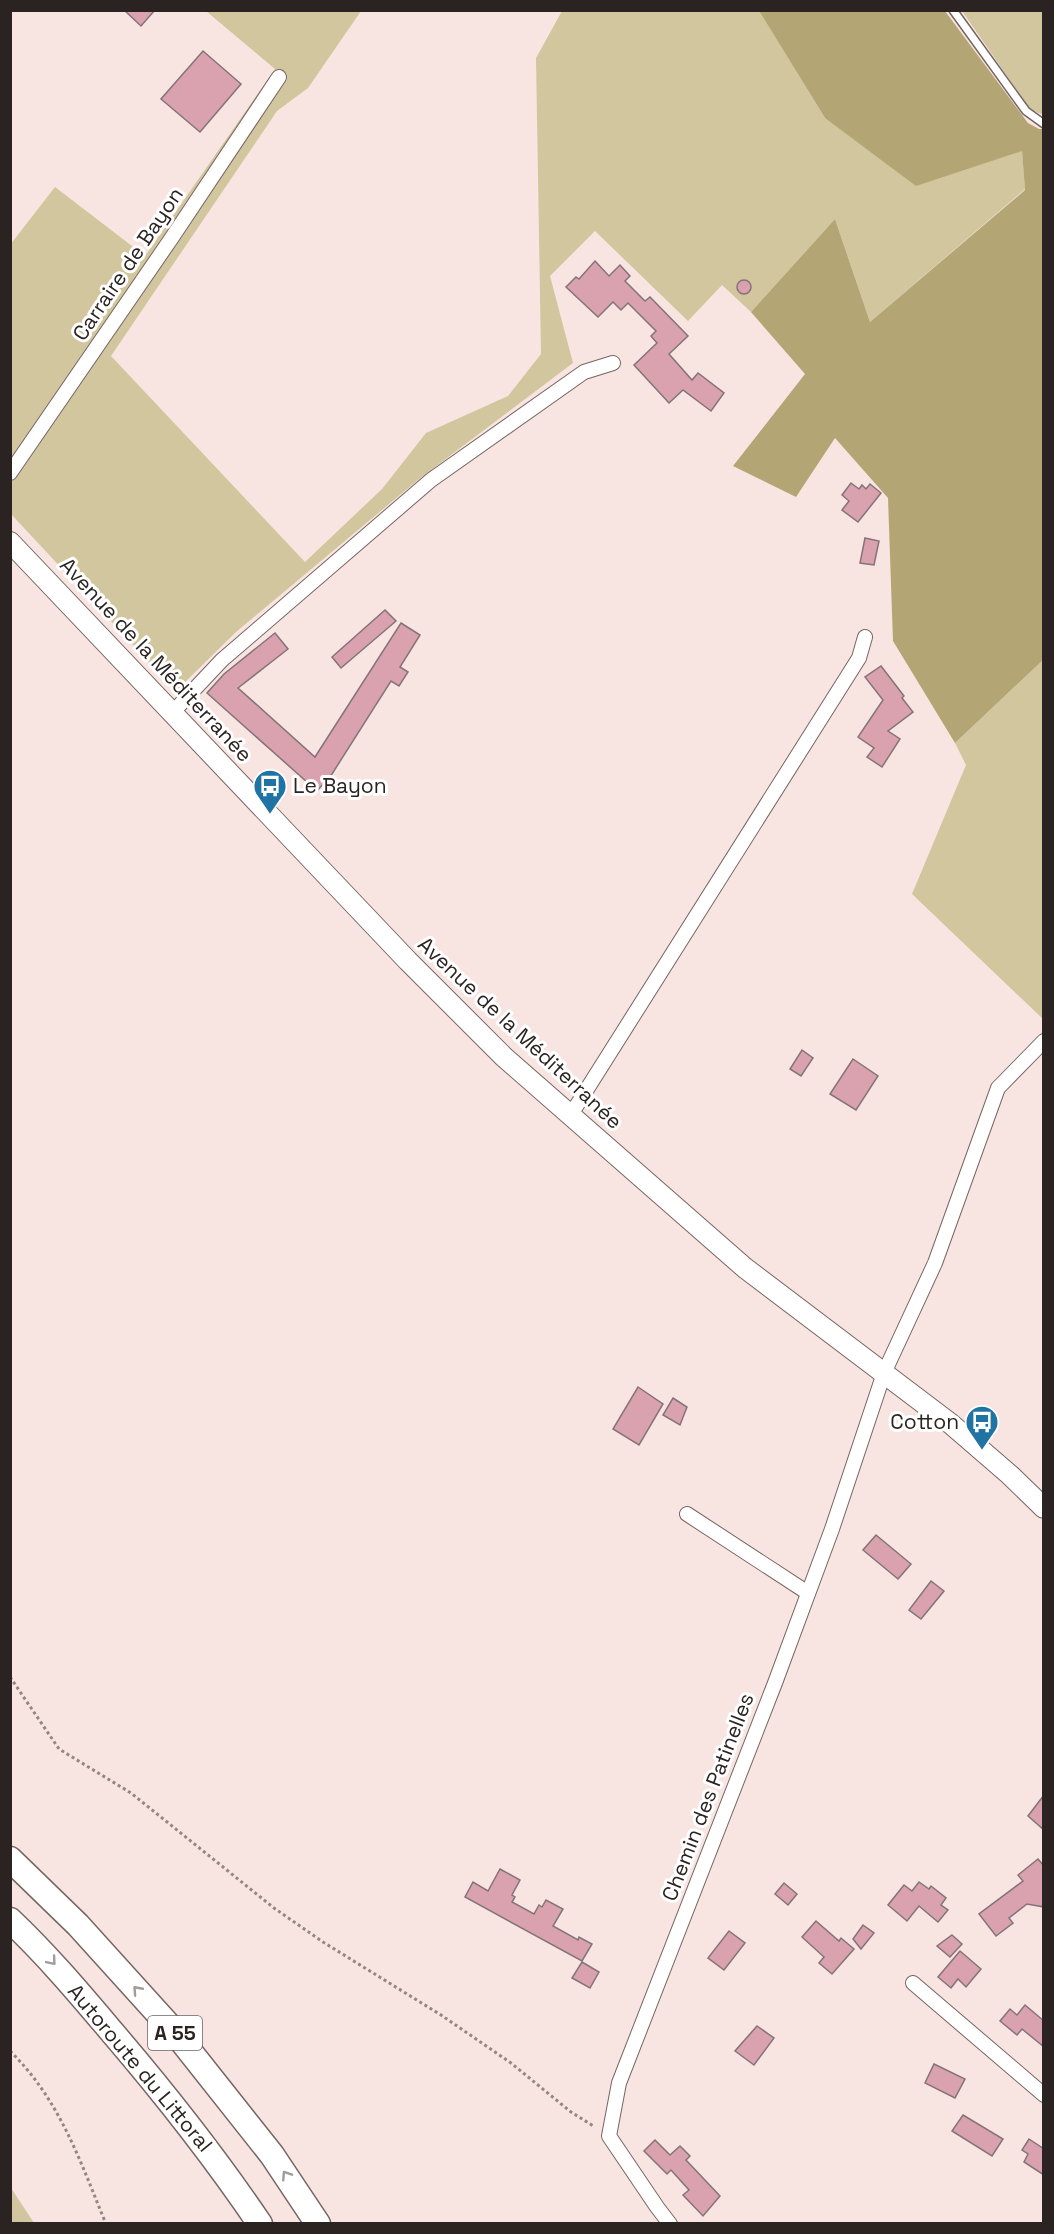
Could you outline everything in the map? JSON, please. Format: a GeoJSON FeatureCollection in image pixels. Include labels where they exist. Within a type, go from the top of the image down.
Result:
{"type":"FeatureCollection","features":[{"type":"Feature","properties":{"kind":"highway","name":"A 55"},"geometry":{"type":"LineString","coordinates":[[10,1859],[78,1925],[172,2030],[272,2155],[318,2223]]}},
{"type":"Feature","properties":{"kind":"highway","name":"Autoroute du Littoral"},"geometry":{"type":"LineString","coordinates":[[10,1920],[44,1952],[136,2060],[217,2160],[260,2223]]}},
{"type":"Feature","properties":{"kind":"main road","name":"Avenue de la Méditerranée"},"geometry":{"type":"LineString","coordinates":[[10,542],[416,969],[504,1057],[745,1268],[951,1424],[1044,1508]]}},
{"type":"Feature","properties":{"kind":"street","name":"Carraire de Bayon"},"geometry":{"type":"LineString","coordinates":[[10,472],[173,236],[279,77]]}},
{"type":"Feature","properties":{"kind":"street"},"geometry":{"type":"LineString","coordinates":[[173,712],[222,660],[431,480],[584,372],[613,363]]}},
{"type":"Feature","properties":{"kind":"street"},"geometry":{"type":"LineString","coordinates":[[570,1116],[852,668],[865,637]]}},
{"type":"Feature","properties":{"kind":"street","name":"Chemin des Patinelles"},"geometry":{"type":"LineString","coordinates":[[609,2136],[619,2083],[775,1683],[884,1373],[936,1263],[998,1088],[1044,1041]]}},
{"type":"Feature","properties":{"kind":"street"},"geometry":{"type":"LineString","coordinates":[[687,1514],[808,1593]]}},
{"type":"Feature","properties":{"kind":"street"},"geometry":{"type":"LineString","coordinates":[[913,1983],[1044,2095]]}},
{"type":"Feature","properties":{"kind":"street"},"geometry":{"type":"LineString","coordinates":[[609,2136],[670,2223]]}},
{"type":"Feature","properties":{"kind":"lane"},"geometry":{"type":"LineString","coordinates":[[953,10],[1026,111],[1044,124]]}},
{"type":"Feature","properties":{"kind":"path"},"geometry":{"type":"LineString","coordinates":[[10,1677],[59,1749],[131,1792],[274,1908],[323,1942],[441,2015],[511,2063],[571,2112],[609,2136]]}},
{"type":"Feature","properties":{"kind":"path"},"geometry":{"type":"LineString","coordinates":[[10,2051],[26,2067],[60,2115],[106,2223]]}},
{"type":"Feature","properties":{"kind":"shaded area"},"geometry":{"type":"Polygon","coordinates":[[[206,11],[361,11],[308,88],[277,111],[111,356],[305,562],[382,489],[426,433],[508,396],[541,354],[536,58],[562,11],[759,11],[825,118],[1022,150],[1025,189],[870,322],[835,219],[751,312],[722,285],[688,321],[595,231],[550,276],[573,363],[419,479],[236,632],[176,691],[11,514],[10,245],[55,187],[145,256],[275,69],[206,11]]]}},
{"type":"Feature","properties":{"kind":"shaded area"},"geometry":{"type":"Polygon","coordinates":[[[759,11],[945,11],[1028,123],[1043,129],[1043,660],[955,743],[893,641],[888,498],[835,438],[796,497],[733,466],[805,374],[751,312],[835,219],[870,322],[1025,190],[1022,151],[916,186],[825,118],[759,11]]]}},
{"type":"Feature","properties":{"kind":"shaded area"},"geometry":{"type":"Polygon","coordinates":[[[962,11],[1043,11],[1044,112],[1041,114],[1030,109],[962,11]]]}},
{"type":"Feature","properties":{"kind":"shaded area"},"geometry":{"type":"Polygon","coordinates":[[[1043,660],[1043,1019],[912,894],[966,765],[955,743],[1043,660]]]}},
{"type":"Feature","properties":{"kind":"shaded area"},"geometry":{"type":"Polygon","coordinates":[[[11,2188],[34,2223],[11,2223],[11,2188]]]}},
{"type":"Feature","properties":{"kind":"building"},"geometry":{"type":"Polygon","coordinates":[[[124,10],[155,10],[141,26],[124,10]]]}},
{"type":"Feature","properties":{"kind":"building"},"geometry":{"type":"Polygon","coordinates":[[[203,51],[241,84],[200,132],[161,99],[203,51]]]}},
{"type":"Feature","properties":{"kind":"building"},"geometry":{"type":"Polygon","coordinates":[[[595,261],[609,276],[620,265],[630,276],[625,281],[645,301],[650,297],[688,336],[669,354],[692,380],[698,373],[724,393],[711,411],[683,390],[669,403],[634,365],[657,343],[651,336],[656,331],[628,303],[621,310],[613,302],[598,317],[566,287],[576,277],[579,279],[595,261]]]}},
{"type":"Feature","properties":{"kind":"building"},"geometry":{"type":"Polygon","coordinates":[[[741,280],[747,280],[751,287],[747,294],[741,294],[737,290],[737,284],[741,280]]]}},
{"type":"Feature","properties":{"kind":"building"},"geometry":{"type":"Polygon","coordinates":[[[851,483],[859,489],[862,485],[866,489],[870,484],[881,493],[858,522],[842,510],[849,501],[842,495],[851,483]]]}},
{"type":"Feature","properties":{"kind":"building"},"geometry":{"type":"Polygon","coordinates":[[[865,538],[879,541],[874,565],[860,563],[865,538]]]}},
{"type":"Feature","properties":{"kind":"building"},"geometry":{"type":"Polygon","coordinates":[[[385,610],[396,621],[341,668],[332,657],[385,610]]]}},
{"type":"Feature","properties":{"kind":"building"},"geometry":{"type":"Polygon","coordinates":[[[401,623],[420,635],[400,667],[408,672],[399,686],[391,681],[332,774],[317,791],[207,693],[224,674],[275,633],[288,649],[238,688],[315,757],[401,623]]]}},
{"type":"Feature","properties":{"kind":"building"},"geometry":{"type":"Polygon","coordinates":[[[881,666],[913,712],[888,731],[900,739],[882,767],[867,757],[874,748],[858,737],[883,700],[865,677],[881,666]]]}},
{"type":"Feature","properties":{"kind":"building"},"geometry":{"type":"Polygon","coordinates":[[[802,1050],[813,1058],[801,1076],[790,1069],[802,1050]]]}},
{"type":"Feature","properties":{"kind":"building"},"geometry":{"type":"Polygon","coordinates":[[[853,1059],[878,1076],[856,1110],[830,1094],[853,1059]]]}},
{"type":"Feature","properties":{"kind":"building"},"geometry":{"type":"Polygon","coordinates":[[[638,1387],[663,1404],[639,1445],[613,1429],[638,1387]]]}},
{"type":"Feature","properties":{"kind":"building"},"geometry":{"type":"Polygon","coordinates":[[[673,1398],[687,1407],[680,1425],[663,1415],[673,1398]]]}},
{"type":"Feature","properties":{"kind":"building"},"geometry":{"type":"Polygon","coordinates":[[[876,1535],[911,1564],[898,1579],[863,1550],[876,1535]]]}},
{"type":"Feature","properties":{"kind":"building"},"geometry":{"type":"Polygon","coordinates":[[[931,1581],[944,1591],[921,1619],[909,1610],[931,1581]]]}},
{"type":"Feature","properties":{"kind":"building"},"geometry":{"type":"Polygon","coordinates":[[[1044,1795],[1044,1830],[1028,1816],[1044,1795]]]}},
{"type":"Feature","properties":{"kind":"building"},"geometry":{"type":"Polygon","coordinates":[[[1038,1859],[1044,1866],[1044,1907],[1027,1904],[1009,1918],[1013,1923],[996,1936],[979,1914],[1023,1881],[1018,1875],[1038,1859]]]}},
{"type":"Feature","properties":{"kind":"building"},"geometry":{"type":"Polygon","coordinates":[[[500,1869],[520,1880],[512,1895],[515,1897],[512,1902],[534,1914],[539,1905],[542,1907],[546,1900],[563,1909],[553,1926],[578,1940],[579,1937],[592,1944],[582,1961],[465,1897],[473,1882],[488,1891],[500,1869]]]}},
{"type":"Feature","properties":{"kind":"building"},"geometry":{"type":"Polygon","coordinates":[[[919,1882],[929,1889],[931,1886],[946,1898],[941,1905],[948,1910],[938,1922],[919,1906],[907,1921],[888,1905],[904,1885],[912,1891],[919,1882]]]}},
{"type":"Feature","properties":{"kind":"building"},"geometry":{"type":"Polygon","coordinates":[[[784,1883],[797,1894],[788,1905],[775,1894],[784,1883]]]}},
{"type":"Feature","properties":{"kind":"building"},"geometry":{"type":"Polygon","coordinates":[[[816,1921],[839,1941],[841,1938],[854,1949],[832,1974],[819,1963],[824,1957],[802,1937],[816,1921]]]}},
{"type":"Feature","properties":{"kind":"building"},"geometry":{"type":"Polygon","coordinates":[[[863,1925],[874,1933],[861,1949],[853,1939],[863,1925]]]}},
{"type":"Feature","properties":{"kind":"building"},"geometry":{"type":"Polygon","coordinates":[[[729,1931],[745,1943],[724,1970],[708,1958],[729,1931]]]}},
{"type":"Feature","properties":{"kind":"building"},"geometry":{"type":"Polygon","coordinates":[[[952,1935],[962,1944],[950,1957],[937,1946],[952,1935]]]}},
{"type":"Feature","properties":{"kind":"building"},"geometry":{"type":"Polygon","coordinates":[[[960,1951],[981,1969],[966,1987],[958,1979],[951,1988],[938,1977],[960,1951]]]}},
{"type":"Feature","properties":{"kind":"building"},"geometry":{"type":"Polygon","coordinates":[[[582,1962],[599,1972],[590,1988],[572,1978],[582,1962]]]}},
{"type":"Feature","properties":{"kind":"building"},"geometry":{"type":"Polygon","coordinates":[[[1025,2005],[1044,2021],[1044,2047],[1022,2029],[1017,2035],[1000,2021],[1010,2009],[1017,2015],[1025,2005]]]}},
{"type":"Feature","properties":{"kind":"building"},"geometry":{"type":"Polygon","coordinates":[[[757,2026],[774,2038],[754,2065],[735,2051],[757,2026]]]}},
{"type":"Feature","properties":{"kind":"building"},"geometry":{"type":"Polygon","coordinates":[[[934,2064],[965,2079],[955,2098],[925,2083],[934,2064]]]}},
{"type":"Feature","properties":{"kind":"building"},"geometry":{"type":"Polygon","coordinates":[[[963,2115],[1003,2139],[992,2156],[952,2131],[963,2115]]]}},
{"type":"Feature","properties":{"kind":"building"},"geometry":{"type":"Polygon","coordinates":[[[1029,2139],[1044,2149],[1044,2175],[1024,2162],[1028,2154],[1022,2150],[1029,2139]]]}},
{"type":"Feature","properties":{"kind":"building"},"geometry":{"type":"Polygon","coordinates":[[[655,2140],[670,2155],[680,2146],[690,2156],[686,2160],[720,2196],[703,2216],[683,2195],[689,2190],[671,2170],[667,2174],[644,2151],[655,2140]]]}},
{"type":"Feature","properties":{"kind":"place","name":"Le Bayon"},"geometry":{"type":"Point","coordinates":[270,815]}},
{"type":"Feature","properties":{"kind":"place","name":"Cotton"},"geometry":{"type":"Point","coordinates":[982,1451]}}]}
